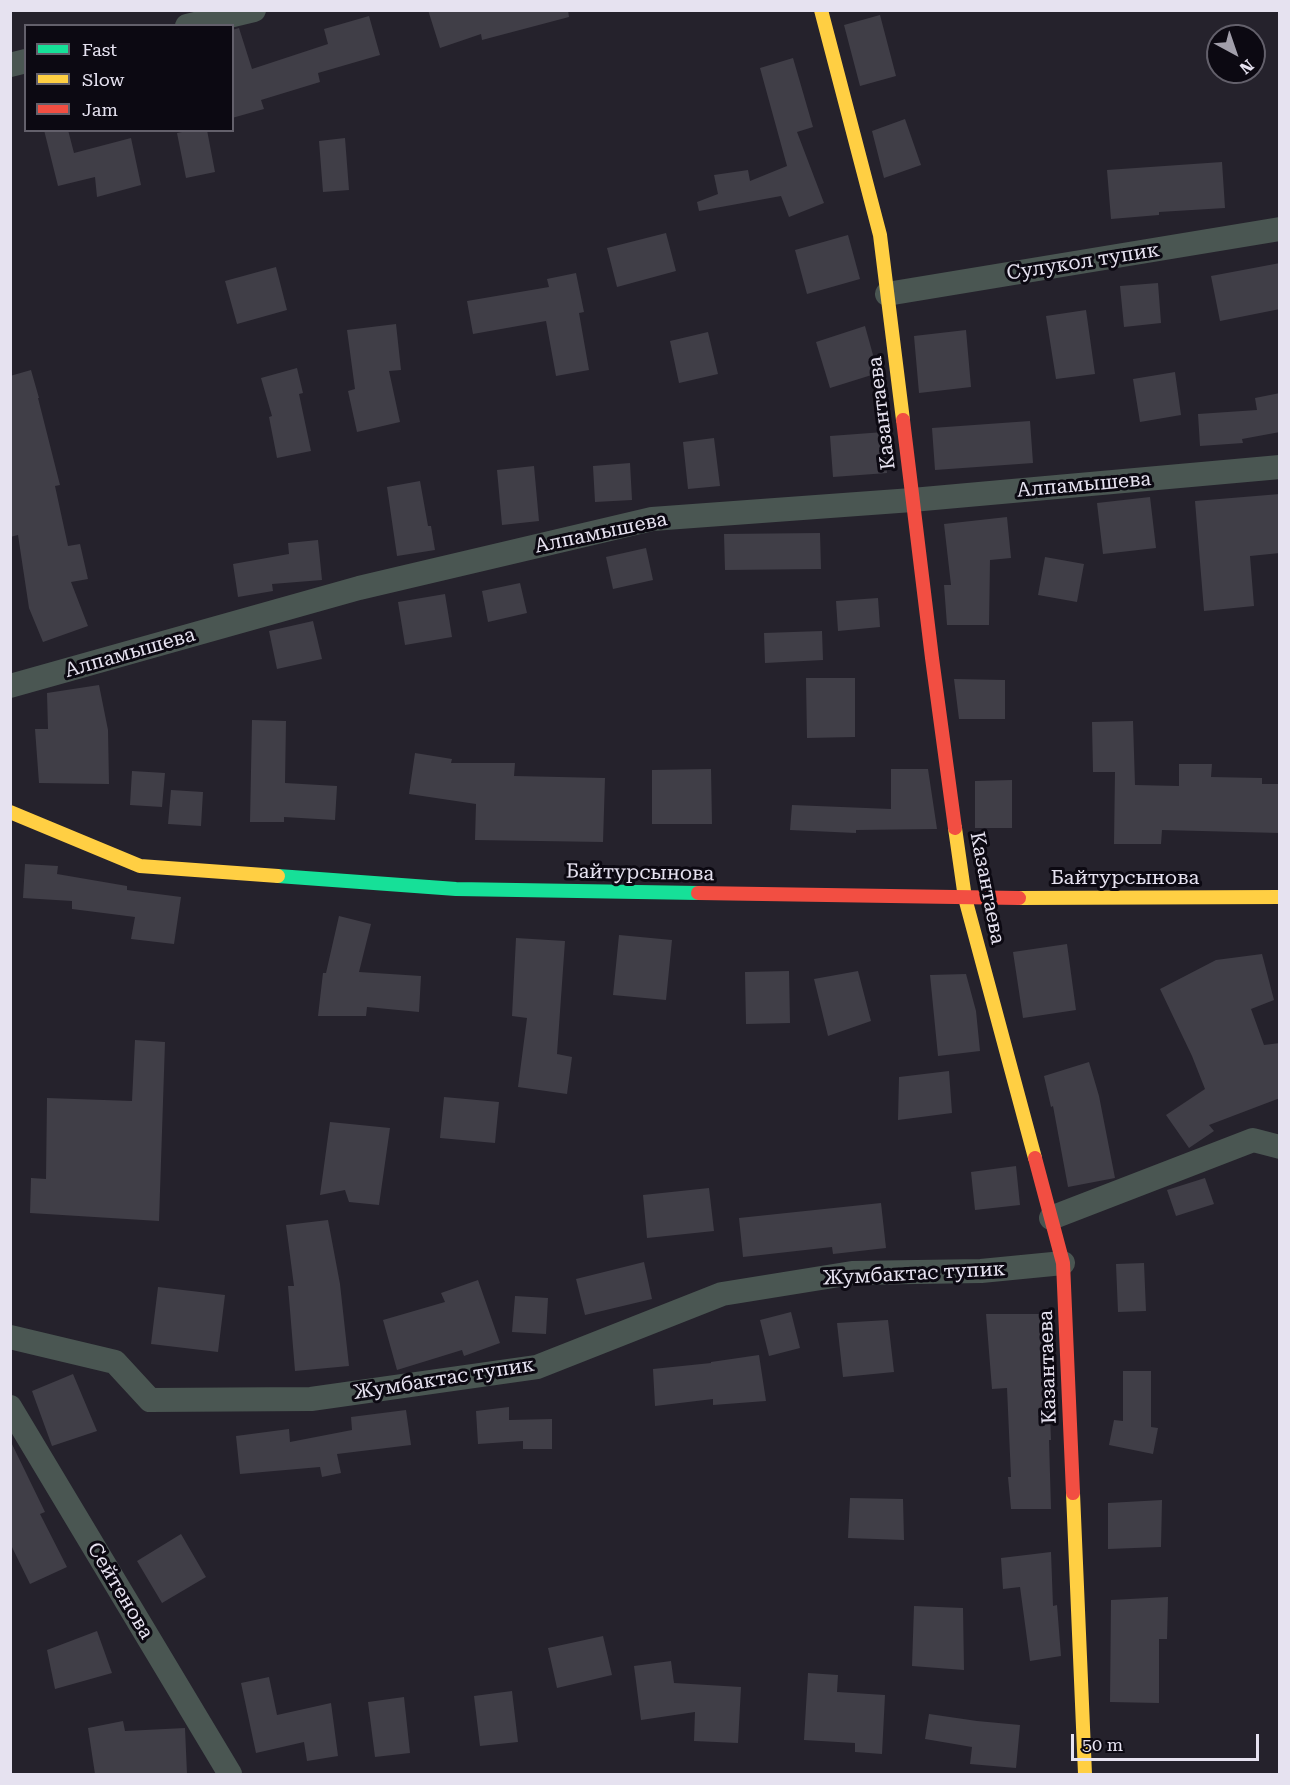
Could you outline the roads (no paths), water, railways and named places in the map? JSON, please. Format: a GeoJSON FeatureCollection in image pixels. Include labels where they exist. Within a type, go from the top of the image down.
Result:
{"type":"FeatureCollection","features":[{"type":"Feature","properties":{"kind":"street"},"geometry":{"type":"LineString","coordinates":[[195,24],[254,10]]}},
{"type":"Feature","properties":{"kind":"street","name":"Казантаева"},"geometry":{"type":"LineString","coordinates":[[821,10],[880,235],[932,658],[965,898],[1063,1263],[1085,1774]]}},
{"type":"Feature","properties":{"kind":"street","name":"Сулукол тупик"},"geometry":{"type":"LineString","coordinates":[[887,294],[1280,229]]}},
{"type":"Feature","properties":{"kind":"street","name":"Алпамышева"},"geometry":{"type":"LineString","coordinates":[[10,686],[359,588],[652,519],[912,500],[1280,467]]}},
{"type":"Feature","properties":{"kind":"street","name":"Байтурсынова"},"geometry":{"type":"LineString","coordinates":[[10,812],[140,866],[456,889],[965,898],[1280,897]]}},
{"type":"Feature","properties":{"kind":"street"},"geometry":{"type":"LineString","coordinates":[[1051,1218],[1252,1140],[1280,1147]]}},
{"type":"Feature","properties":{"kind":"street","name":"Жумбактас тупик"},"geometry":{"type":"LineString","coordinates":[[10,1337],[115,1362],[150,1400],[311,1399],[537,1367],[722,1294],[852,1273],[981,1271],[1063,1263]]}},
{"type":"Feature","properties":{"kind":"street","name":"Сейтенова"},"geometry":{"type":"LineString","coordinates":[[10,1407],[230,1774]]}}]}
